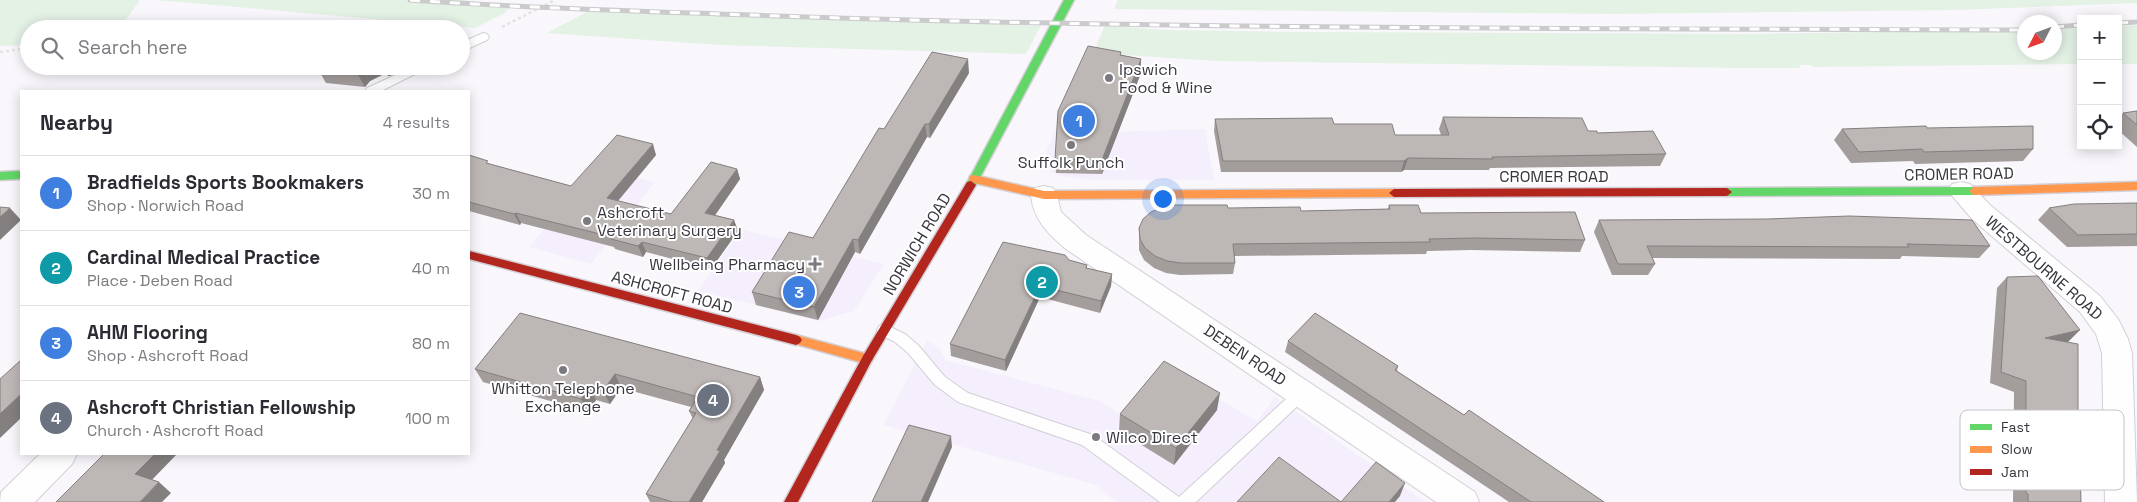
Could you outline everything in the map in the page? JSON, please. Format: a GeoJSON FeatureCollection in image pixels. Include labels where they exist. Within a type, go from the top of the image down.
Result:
{"type":"FeatureCollection","features":[{"type":"Feature","properties":{"kind":"street","name":"NORWICH ROAD"},"geometry":{"type":"LineString","coordinates":[[791,502],[867,359],[974,179],[1069,0]]}},
{"type":"Feature","properties":{"kind":"street"},"geometry":{"type":"LineString","coordinates":[[0,176],[20,174]]}},
{"type":"Feature","properties":{"kind":"street","name":"CROMER ROAD"},"geometry":{"type":"LineString","coordinates":[[974,179],[1044,195],[1962,191],[2137,186]]}},
{"type":"Feature","properties":{"kind":"street","name":"WESTBOURNE ROAD"},"geometry":{"type":"LineString","coordinates":[[1962,191],[1981,212],[2090,304],[2105,321],[2111,332],[2117,354],[2118,410]]}},
{"type":"Feature","properties":{"kind":"street","name":"DEBEN ROAD"},"geometry":{"type":"LineString","coordinates":[[1044,195],[1047,213],[1059,229],[1076,242],[1463,502]]}},
{"type":"Feature","properties":{"kind":"street","name":"ASHCROFT ROAD"},"geometry":{"type":"LineString","coordinates":[[470,255],[867,359]]}},
{"type":"Feature","properties":{"kind":"street"},"geometry":{"type":"LineString","coordinates":[[12,502],[60,455]]}},
{"type":"Feature","properties":{"kind":"lane"},"geometry":{"type":"LineString","coordinates":[[470,44],[483,37]]}},
{"type":"Feature","properties":{"kind":"lane"},"geometry":{"type":"LineString","coordinates":[[372,90],[405,75]]}},
{"type":"Feature","properties":{"kind":"lane"},"geometry":{"type":"LineString","coordinates":[[884,330],[900,338],[913,349],[940,381],[963,398],[1087,440],[1173,502]]}},
{"type":"Feature","properties":{"kind":"lane"},"geometry":{"type":"LineString","coordinates":[[1185,502],[1302,393]]}},
{"type":"Feature","properties":{"kind":"path"},"geometry":{"type":"LineString","coordinates":[[483,37],[555,0]]}},
{"type":"Feature","properties":{"kind":"path"},"geometry":{"type":"LineString","coordinates":[[0,52],[20,49]]}},
{"type":"Feature","properties":{"kind":"shaded area"},"geometry":{"type":"Polygon","coordinates":[[[0,0],[140,0],[126,20],[20,20],[20,45],[0,46],[0,0]]]}},
{"type":"Feature","properties":{"kind":"shaded area"},"geometry":{"type":"Polygon","coordinates":[[[157,0],[459,0],[512,4],[505,13],[475,28],[470,28],[470,20],[384,20],[157,0]]]}},
{"type":"Feature","properties":{"kind":"shaded area"},"geometry":{"type":"Polygon","coordinates":[[[1118,0],[2137,0],[2137,3],[1955,10],[1613,14],[1114,9],[1118,0]]]}},
{"type":"Feature","properties":{"kind":"shaded area"},"geometry":{"type":"Polygon","coordinates":[[[594,8],[829,20],[1041,25],[1026,54],[720,45],[547,33],[594,8]]]}},
{"type":"Feature","properties":{"kind":"shaded area"},"geometry":{"type":"Polygon","coordinates":[[[2137,25],[2137,64],[2122,64],[2122,26],[2137,25]]]}},
{"type":"Feature","properties":{"kind":"shaded area"},"geometry":{"type":"Polygon","coordinates":[[[1105,26],[1167,30],[1308,32],[1744,34],[2017,30],[2017,60],[2062,60],[2062,29],[2077,28],[2077,64],[1813,67],[1811,65],[1799,65],[1800,68],[1744,68],[1216,61],[1095,53],[1097,43],[1105,26]]]}},
{"type":"Feature","properties":{"kind":"shaded area"},"geometry":{"type":"Polygon","coordinates":[[[1087,57],[1073,133],[1205,129],[1214,180],[1090,180],[1061,176],[1052,172],[1045,162],[1047,149],[1087,57]]]}},
{"type":"Feature","properties":{"kind":"shaded area"},"geometry":{"type":"Polygon","coordinates":[[[597,168],[655,182],[591,264],[529,247],[597,168]]]}},
{"type":"Feature","properties":{"kind":"shaded area"},"geometry":{"type":"Polygon","coordinates":[[[741,229],[884,264],[854,311],[819,321],[698,291],[741,229]]]}},
{"type":"Feature","properties":{"kind":"shaded area"},"geometry":{"type":"Polygon","coordinates":[[[927,340],[940,349],[945,360],[1100,401],[1119,414],[1162,366],[1257,421],[1275,397],[1425,502],[1116,502],[1096,485],[884,425],[927,340]]]}},
{"type":"Feature","properties":{"kind":"building"},"geometry":{"type":"Polygon","coordinates":[[[1088,46],[1121,52],[1120,55],[1141,59],[1102,160],[1055,159],[1058,111],[1088,46]]]}},
{"type":"Feature","properties":{"kind":"building"},"geometry":{"type":"Polygon","coordinates":[[[932,52],[968,59],[929,124],[925,124],[858,240],[853,239],[814,307],[752,292],[789,232],[813,238],[879,128],[884,129],[932,52]]]}},
{"type":"Feature","properties":{"kind":"building"},"geometry":{"type":"Polygon","coordinates":[[[2137,111],[2137,125],[2123,113],[2137,111]]]}},
{"type":"Feature","properties":{"kind":"building"},"geometry":{"type":"Polygon","coordinates":[[[1443,117],[1582,118],[1588,131],[1597,131],[1597,133],[1653,131],[1666,154],[1492,157],[1493,159],[1408,158],[1404,161],[1223,161],[1215,119],[1332,118],[1334,124],[1392,124],[1395,135],[1449,135],[1443,117]]]}},
{"type":"Feature","properties":{"kind":"building"},"geometry":{"type":"Polygon","coordinates":[[[1926,126],[1927,128],[2033,126],[2033,149],[1924,152],[1922,149],[1859,152],[1842,129],[1926,126]]]}},
{"type":"Feature","properties":{"kind":"building"},"geometry":{"type":"Polygon","coordinates":[[[617,135],[653,144],[607,198],[671,214],[711,162],[737,169],[705,213],[734,220],[707,258],[642,242],[638,246],[611,239],[612,237],[470,202],[470,155],[488,161],[486,163],[571,186],[617,135]]]}},
{"type":"Feature","properties":{"kind":"building"},"geometry":{"type":"Polygon","coordinates":[[[2137,203],[2137,234],[2078,235],[2049,208],[2074,204],[2137,203]]]}},
{"type":"Feature","properties":{"kind":"building"},"geometry":{"type":"Polygon","coordinates":[[[1167,205],[1227,205],[1228,208],[1300,207],[1301,211],[1390,209],[1389,205],[1418,205],[1421,213],[1575,212],[1585,240],[1476,238],[1429,239],[1430,242],[1233,244],[1235,263],[1181,263],[1167,261],[1155,256],[1145,248],[1140,239],[1139,228],[1143,219],[1151,212],[1167,205]]]}},
{"type":"Feature","properties":{"kind":"building"},"geometry":{"type":"Polygon","coordinates":[[[0,207],[10,208],[0,217],[0,207]]]}},
{"type":"Feature","properties":{"kind":"building"},"geometry":{"type":"Polygon","coordinates":[[[1849,216],[1972,220],[1990,246],[1907,244],[1909,247],[1647,246],[1655,264],[1618,264],[1599,220],[1767,219],[1849,216]]]}},
{"type":"Feature","properties":{"kind":"building"},"geometry":{"type":"Polygon","coordinates":[[[1003,242],[1065,255],[1069,260],[1087,265],[1086,268],[1112,274],[1101,301],[1040,286],[1005,360],[950,344],[1003,242]]]}},
{"type":"Feature","properties":{"kind":"building"},"geometry":{"type":"Polygon","coordinates":[[[2038,276],[2080,330],[2045,338],[2078,344],[2078,410],[2026,410],[2026,381],[2001,372],[2007,277],[2038,276]]]}},
{"type":"Feature","properties":{"kind":"building"},"geometry":{"type":"Polygon","coordinates":[[[520,313],[760,377],[717,450],[720,451],[689,502],[673,502],[646,494],[696,413],[689,411],[698,397],[615,374],[603,391],[590,387],[581,399],[475,369],[520,313]]]}},
{"type":"Feature","properties":{"kind":"building"},"geometry":{"type":"Polygon","coordinates":[[[1315,313],[1398,366],[1395,370],[1464,415],[1469,410],[1604,502],[1531,502],[1288,341],[1315,313]]]}},
{"type":"Feature","properties":{"kind":"building"},"geometry":{"type":"Polygon","coordinates":[[[20,361],[20,395],[0,414],[0,379],[20,361]]]}},
{"type":"Feature","properties":{"kind":"building"},"geometry":{"type":"Polygon","coordinates":[[[1164,361],[1220,393],[1176,448],[1120,414],[1164,361]]]}},
{"type":"Feature","properties":{"kind":"building"},"geometry":{"type":"Polygon","coordinates":[[[909,425],[951,436],[921,502],[872,502],[909,425]]]}},
{"type":"Feature","properties":{"kind":"building"},"geometry":{"type":"Polygon","coordinates":[[[103,455],[154,455],[135,474],[159,482],[140,502],[56,502],[103,455]]]}},
{"type":"Feature","properties":{"kind":"building"},"geometry":{"type":"Polygon","coordinates":[[[1279,457],[1341,502],[1237,502],[1279,457]]]}},
{"type":"Feature","properties":{"kind":"building"},"geometry":{"type":"Polygon","coordinates":[[[1376,462],[1405,483],[1389,502],[1341,502],[1376,462]]]}},
{"type":"Feature","properties":{"kind":"building"},"geometry":{"type":"Polygon","coordinates":[[[2026,490],[2081,490],[2081,502],[2028,502],[2028,494],[2026,490]]]}},
{"type":"Feature","properties":{"kind":"railway"},"geometry":{"type":"LineString","coordinates":[[410,0],[623,11],[909,20],[1228,26],[2017,30]]}},
{"type":"Feature","properties":{"kind":"railway"},"geometry":{"type":"LineString","coordinates":[[2122,23],[2137,22]]}},
{"type":"Feature","properties":{"kind":"railway"},"geometry":{"type":"LineString","coordinates":[[2062,26],[2077,25]]}},
{"type":"Feature","properties":{"kind":"traffic: fast"},"geometry":{"type":"LineString","coordinates":[[971,185],[1069,0]]}},
{"type":"Feature","properties":{"kind":"traffic: fast"},"geometry":{"type":"LineString","coordinates":[[0,176],[20,175]]}},
{"type":"Feature","properties":{"kind":"traffic: fast"},"geometry":{"type":"LineString","coordinates":[[1727,192],[1974,191]]}},
{"type":"Feature","properties":{"kind":"traffic: slow"},"geometry":{"type":"LineString","coordinates":[[974,179],[1044,195],[1394,193]]}},
{"type":"Feature","properties":{"kind":"traffic: slow"},"geometry":{"type":"LineString","coordinates":[[1974,191],[2137,186]]}},
{"type":"Feature","properties":{"kind":"traffic: slow"},"geometry":{"type":"LineString","coordinates":[[796,340],[867,359]]}},
{"type":"Feature","properties":{"kind":"traffic: jam"},"geometry":{"type":"LineString","coordinates":[[791,502],[867,359],[971,185]]}},
{"type":"Feature","properties":{"kind":"traffic: jam"},"geometry":{"type":"LineString","coordinates":[[1394,193],[1727,192]]}},
{"type":"Feature","properties":{"kind":"traffic: jam"},"geometry":{"type":"LineString","coordinates":[[470,255],[796,340]]}},
{"type":"Feature","properties":{"kind":"place","name":"Ipswich Food & Wine"},"geometry":{"type":"Point","coordinates":[1109,78]}},
{"type":"Feature","properties":{"kind":"place","name":"Bradfields Sports Bookmakers"},"geometry":{"type":"Point","coordinates":[1079,121]}},
{"type":"Feature","properties":{"kind":"place","name":"Suffolk Punch"},"geometry":{"type":"Point","coordinates":[1071,145]}},
{"type":"Feature","properties":{"kind":"place","name":"Ashcroft Veterinary Surgery"},"geometry":{"type":"Point","coordinates":[587,221]}},
{"type":"Feature","properties":{"kind":"place","name":"Wellbeing Pharmacy"},"geometry":{"type":"Point","coordinates":[815,264]}},
{"type":"Feature","properties":{"kind":"place","name":"Cardinal Medical Practice"},"geometry":{"type":"Point","coordinates":[1042,282]}},
{"type":"Feature","properties":{"kind":"place","name":"AHM Flooring"},"geometry":{"type":"Point","coordinates":[799,292]}},
{"type":"Feature","properties":{"kind":"place","name":"Whitton Telephone Exchange"},"geometry":{"type":"Point","coordinates":[563,370]}},
{"type":"Feature","properties":{"kind":"place","name":"Ashcroft Christian Fellowship"},"geometry":{"type":"Point","coordinates":[713,400]}},
{"type":"Feature","properties":{"kind":"place","name":"Wilco Direct"},"geometry":{"type":"Point","coordinates":[1096,437]}}]}
